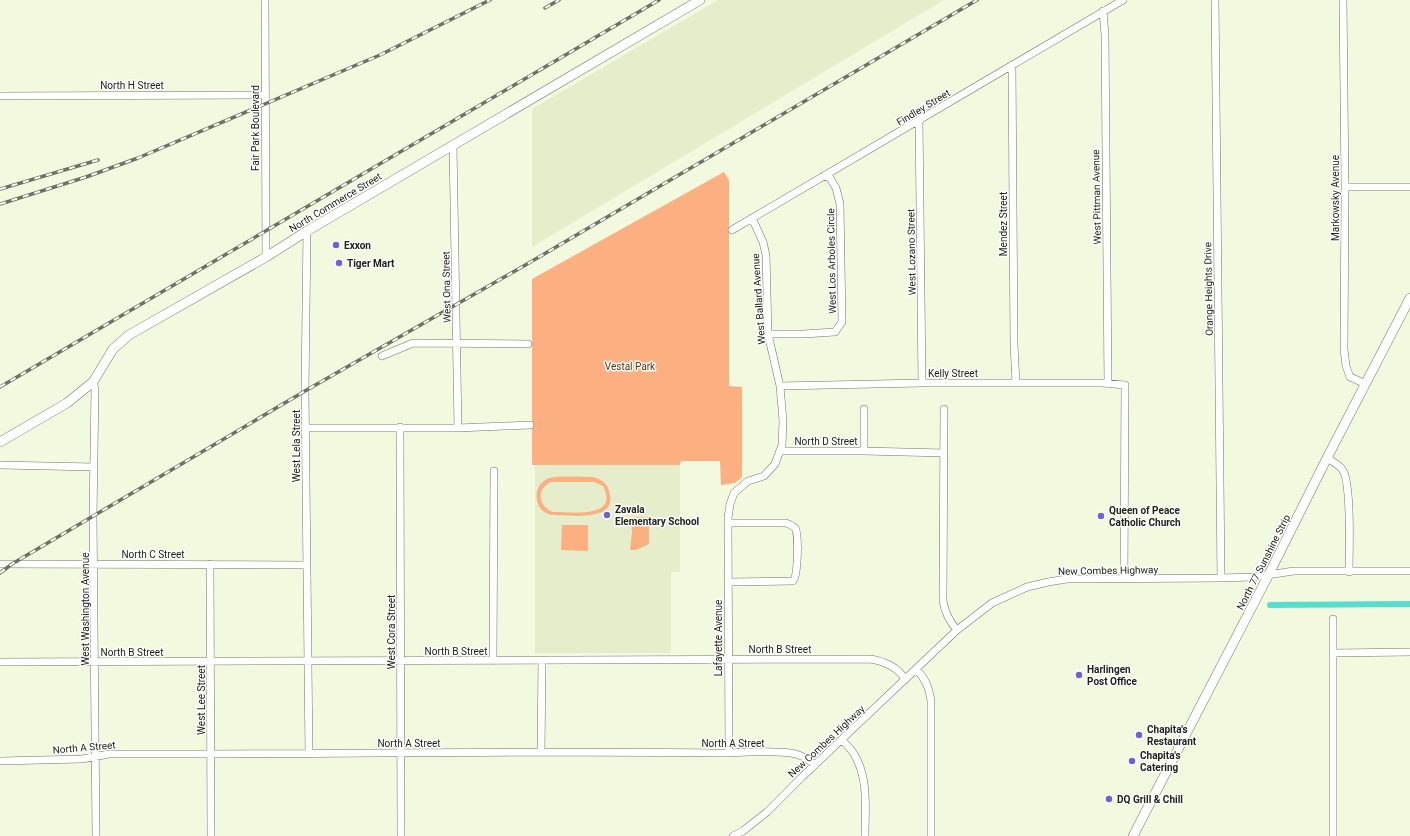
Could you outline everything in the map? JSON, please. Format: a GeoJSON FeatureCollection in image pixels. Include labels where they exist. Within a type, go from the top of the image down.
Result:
{"type":"FeatureCollection","features":[{"type":"Feature","properties":{"kind":"main road","name":"North Commerce Street"},"geometry":{"type":"LineString","coordinates":[[0,442],[67,402],[94,382],[113,349],[129,335],[266,257],[307,231],[700,0]]}},
{"type":"Feature","properties":{"kind":"main road","name":"North 77 Sunshine Strip"},"geometry":{"type":"LineString","coordinates":[[1133,836],[1410,298]]}},
{"type":"Feature","properties":{"kind":"street","name":"Fair Park Boulevard"},"geometry":{"type":"LineString","coordinates":[[265,0],[266,257]]}},
{"type":"Feature","properties":{"kind":"street","name":"Findley Street"},"geometry":{"type":"LineString","coordinates":[[732,230],[1123,0]]}},
{"type":"Feature","properties":{"kind":"street","name":"Orange Heights Drive"},"geometry":{"type":"LineString","coordinates":[[1215,0],[1221,578]]}},
{"type":"Feature","properties":{"kind":"street","name":"Markowsky Avenue"},"geometry":{"type":"LineString","coordinates":[[1343,0],[1345,187],[1344,349],[1346,366],[1350,377],[1366,384]]}},
{"type":"Feature","properties":{"kind":"street","name":"West Pittman Avenue"},"geometry":{"type":"LineString","coordinates":[[1103,11],[1105,35],[1108,384]]}},
{"type":"Feature","properties":{"kind":"street","name":"Mendez Street"},"geometry":{"type":"LineString","coordinates":[[1012,66],[1014,336],[1016,383]]}},
{"type":"Feature","properties":{"kind":"street","name":"North H Street"},"geometry":{"type":"LineString","coordinates":[[0,96],[265,94]]}},
{"type":"Feature","properties":{"kind":"street","name":"West Lozano Street"},"geometry":{"type":"LineString","coordinates":[[919,120],[922,383]]}},
{"type":"Feature","properties":{"kind":"street","name":"West Ona Street"},"geometry":{"type":"LineString","coordinates":[[453,145],[458,428]]}},
{"type":"Feature","properties":{"kind":"street","name":"West Los Arboles Circle"},"geometry":{"type":"LineString","coordinates":[[768,334],[835,332],[842,322],[840,204],[836,188],[830,178],[824,176]]}},
{"type":"Feature","properties":{"kind":"street"},"geometry":{"type":"LineString","coordinates":[[1345,187],[1410,187]]}},
{"type":"Feature","properties":{"kind":"street","name":"West Ballard Avenue"},"geometry":{"type":"LineString","coordinates":[[752,218],[763,242],[766,255],[768,334],[780,386],[783,421],[782,445],[780,451]]}},
{"type":"Feature","properties":{"kind":"street","name":"West Lela Street"},"geometry":{"type":"LineString","coordinates":[[307,231],[306,565],[308,754]]}},
{"type":"Feature","properties":{"kind":"street"},"geometry":{"type":"LineString","coordinates":[[382,356],[413,343],[528,344]]}},
{"type":"Feature","properties":{"kind":"street","name":"West Washington Avenue"},"geometry":{"type":"LineString","coordinates":[[94,382],[96,836]]}},
{"type":"Feature","properties":{"kind":"street","name":"Kelly Street"},"geometry":{"type":"LineString","coordinates":[[780,386],[922,383],[1125,385],[1124,579]]}},
{"type":"Feature","properties":{"kind":"street"},"geometry":{"type":"LineString","coordinates":[[864,408],[864,451]]}},
{"type":"Feature","properties":{"kind":"street"},"geometry":{"type":"LineString","coordinates":[[944,410],[943,601],[946,614],[951,624],[957,630]]}},
{"type":"Feature","properties":{"kind":"street"},"geometry":{"type":"LineString","coordinates":[[306,428],[458,428],[530,425]]}},
{"type":"Feature","properties":{"kind":"street","name":"West Cora Street"},"geometry":{"type":"LineString","coordinates":[[400,427],[401,836]]}},
{"type":"Feature","properties":{"kind":"street","name":"North D Street"},"geometry":{"type":"LineString","coordinates":[[728,523],[730,504],[734,493],[748,481],[764,476],[775,464],[780,451],[944,453]]}},
{"type":"Feature","properties":{"kind":"street"},"geometry":{"type":"LineString","coordinates":[[1327,458],[1342,469],[1346,477],[1348,495],[1349,572]]}},
{"type":"Feature","properties":{"kind":"street"},"geometry":{"type":"LineString","coordinates":[[0,465],[94,467]]}},
{"type":"Feature","properties":{"kind":"street"},"geometry":{"type":"LineString","coordinates":[[493,661],[494,471]]}},
{"type":"Feature","properties":{"kind":"street"},"geometry":{"type":"LineString","coordinates":[[728,523],[786,523],[794,527],[796,531],[797,559],[796,578],[793,581],[728,582]]}},
{"type":"Feature","properties":{"kind":"street","name":"Lafayette Avenue"},"geometry":{"type":"LineString","coordinates":[[728,523],[728,753]]}},
{"type":"Feature","properties":{"kind":"street","name":"North C Street"},"geometry":{"type":"LineString","coordinates":[[0,564],[306,565]]}},
{"type":"Feature","properties":{"kind":"street","name":"West Lee Street"},"geometry":{"type":"LineString","coordinates":[[210,564],[211,836]]}},
{"type":"Feature","properties":{"kind":"street","name":"New Combes Highway"},"geometry":{"type":"LineString","coordinates":[[733,836],[760,819],[957,630],[992,603],[1027,587],[1067,579],[1253,577],[1294,571],[1410,571]]}},
{"type":"Feature","properties":{"kind":"street"},"geometry":{"type":"LineString","coordinates":[[1333,836],[1334,619]]}},
{"type":"Feature","properties":{"kind":"street"},"geometry":{"type":"LineString","coordinates":[[1334,652],[1410,652]]}},
{"type":"Feature","properties":{"kind":"street","name":"North B Street"},"geometry":{"type":"LineString","coordinates":[[0,662],[870,659],[878,660],[891,666],[903,676],[905,680]]}},
{"type":"Feature","properties":{"kind":"street"},"geometry":{"type":"LineString","coordinates":[[541,752],[542,661]]}},
{"type":"Feature","properties":{"kind":"street"},"geometry":{"type":"LineString","coordinates":[[916,669],[922,675],[928,686],[931,701],[931,836]]}},
{"type":"Feature","properties":{"kind":"street"},"geometry":{"type":"LineString","coordinates":[[842,740],[853,752],[859,763],[863,778],[865,790],[865,836]]}},
{"type":"Feature","properties":{"kind":"street","name":"North A Street"},"geometry":{"type":"LineString","coordinates":[[0,761],[82,759],[95,758],[109,754],[753,752],[795,754],[815,765]]}},
{"type":"Feature","properties":{"kind":"shaded area"},"geometry":{"type":"Polygon","coordinates":[[[718,0],[944,0],[532,247],[532,109],[718,0]]]}},
{"type":"Feature","properties":{"kind":"shaded area","name":"Zavala Elementary School"},"geometry":{"type":"Polygon","coordinates":[[[535,465],[680,465],[680,572],[671,572],[671,653],[535,653],[535,465]]]}},
{"type":"Feature","properties":{"kind":"green space","name":"Vestal Park"},"geometry":{"type":"Polygon","coordinates":[[[724,172],[729,180],[729,386],[742,387],[742,477],[735,483],[721,485],[720,461],[681,461],[680,465],[532,465],[532,279],[724,172]]]}},
{"type":"Feature","properties":{"kind":"green space"},"geometry":{"type":"Polygon","coordinates":[[[562,477],[593,477],[601,480],[607,486],[609,491],[610,501],[607,508],[600,513],[580,516],[551,515],[540,508],[537,491],[540,485],[547,479],[562,477]],[[551,482],[546,485],[541,493],[542,502],[544,506],[553,512],[581,512],[599,509],[605,504],[606,497],[603,486],[594,482],[551,482]]]}},
{"type":"Feature","properties":{"kind":"green space"},"geometry":{"type":"Polygon","coordinates":[[[649,517],[649,544],[636,550],[630,550],[632,533],[631,518],[649,517]]]}},
{"type":"Feature","properties":{"kind":"green space"},"geometry":{"type":"Polygon","coordinates":[[[562,525],[588,525],[588,551],[561,550],[562,525]]]}},
{"type":"Feature","properties":{"kind":"waterway"},"geometry":{"type":"LineString","coordinates":[[1270,605],[1410,604]]}},
{"type":"Feature","properties":{"kind":"railway"},"geometry":{"type":"LineString","coordinates":[[0,204],[86,177],[138,158],[380,55],[490,0]]}},
{"type":"Feature","properties":{"kind":"railway"},"geometry":{"type":"LineString","coordinates":[[545,8],[559,0]]}},
{"type":"Feature","properties":{"kind":"railway"},"geometry":{"type":"LineString","coordinates":[[0,387],[659,0]]}},
{"type":"Feature","properties":{"kind":"railway"},"geometry":{"type":"LineString","coordinates":[[0,573],[12,564],[305,391],[522,267],[977,0]]}},
{"type":"Feature","properties":{"kind":"railway"},"geometry":{"type":"LineString","coordinates":[[0,189],[98,160]]}},
{"type":"Feature","properties":{"kind":"place","name":"Exxon"},"geometry":{"type":"Point","coordinates":[336,245]}},
{"type":"Feature","properties":{"kind":"place","name":"Tiger Mart"},"geometry":{"type":"Point","coordinates":[339,263]}},
{"type":"Feature","properties":{"kind":"place","name":"Zavala Elementary School"},"geometry":{"type":"Point","coordinates":[607,515]}},
{"type":"Feature","properties":{"kind":"place","name":"Queen of Peace Catholic Church"},"geometry":{"type":"Point","coordinates":[1101,516]}},
{"type":"Feature","properties":{"kind":"place","name":"Harlingen Post Office"},"geometry":{"type":"Point","coordinates":[1079,675]}},
{"type":"Feature","properties":{"kind":"place","name":"Chapita's Restaurant"},"geometry":{"type":"Point","coordinates":[1139,735]}},
{"type":"Feature","properties":{"kind":"place","name":"Chapita's Catering"},"geometry":{"type":"Point","coordinates":[1132,761]}},
{"type":"Feature","properties":{"kind":"place","name":"DQ Grill & Chill"},"geometry":{"type":"Point","coordinates":[1109,799]}}]}
